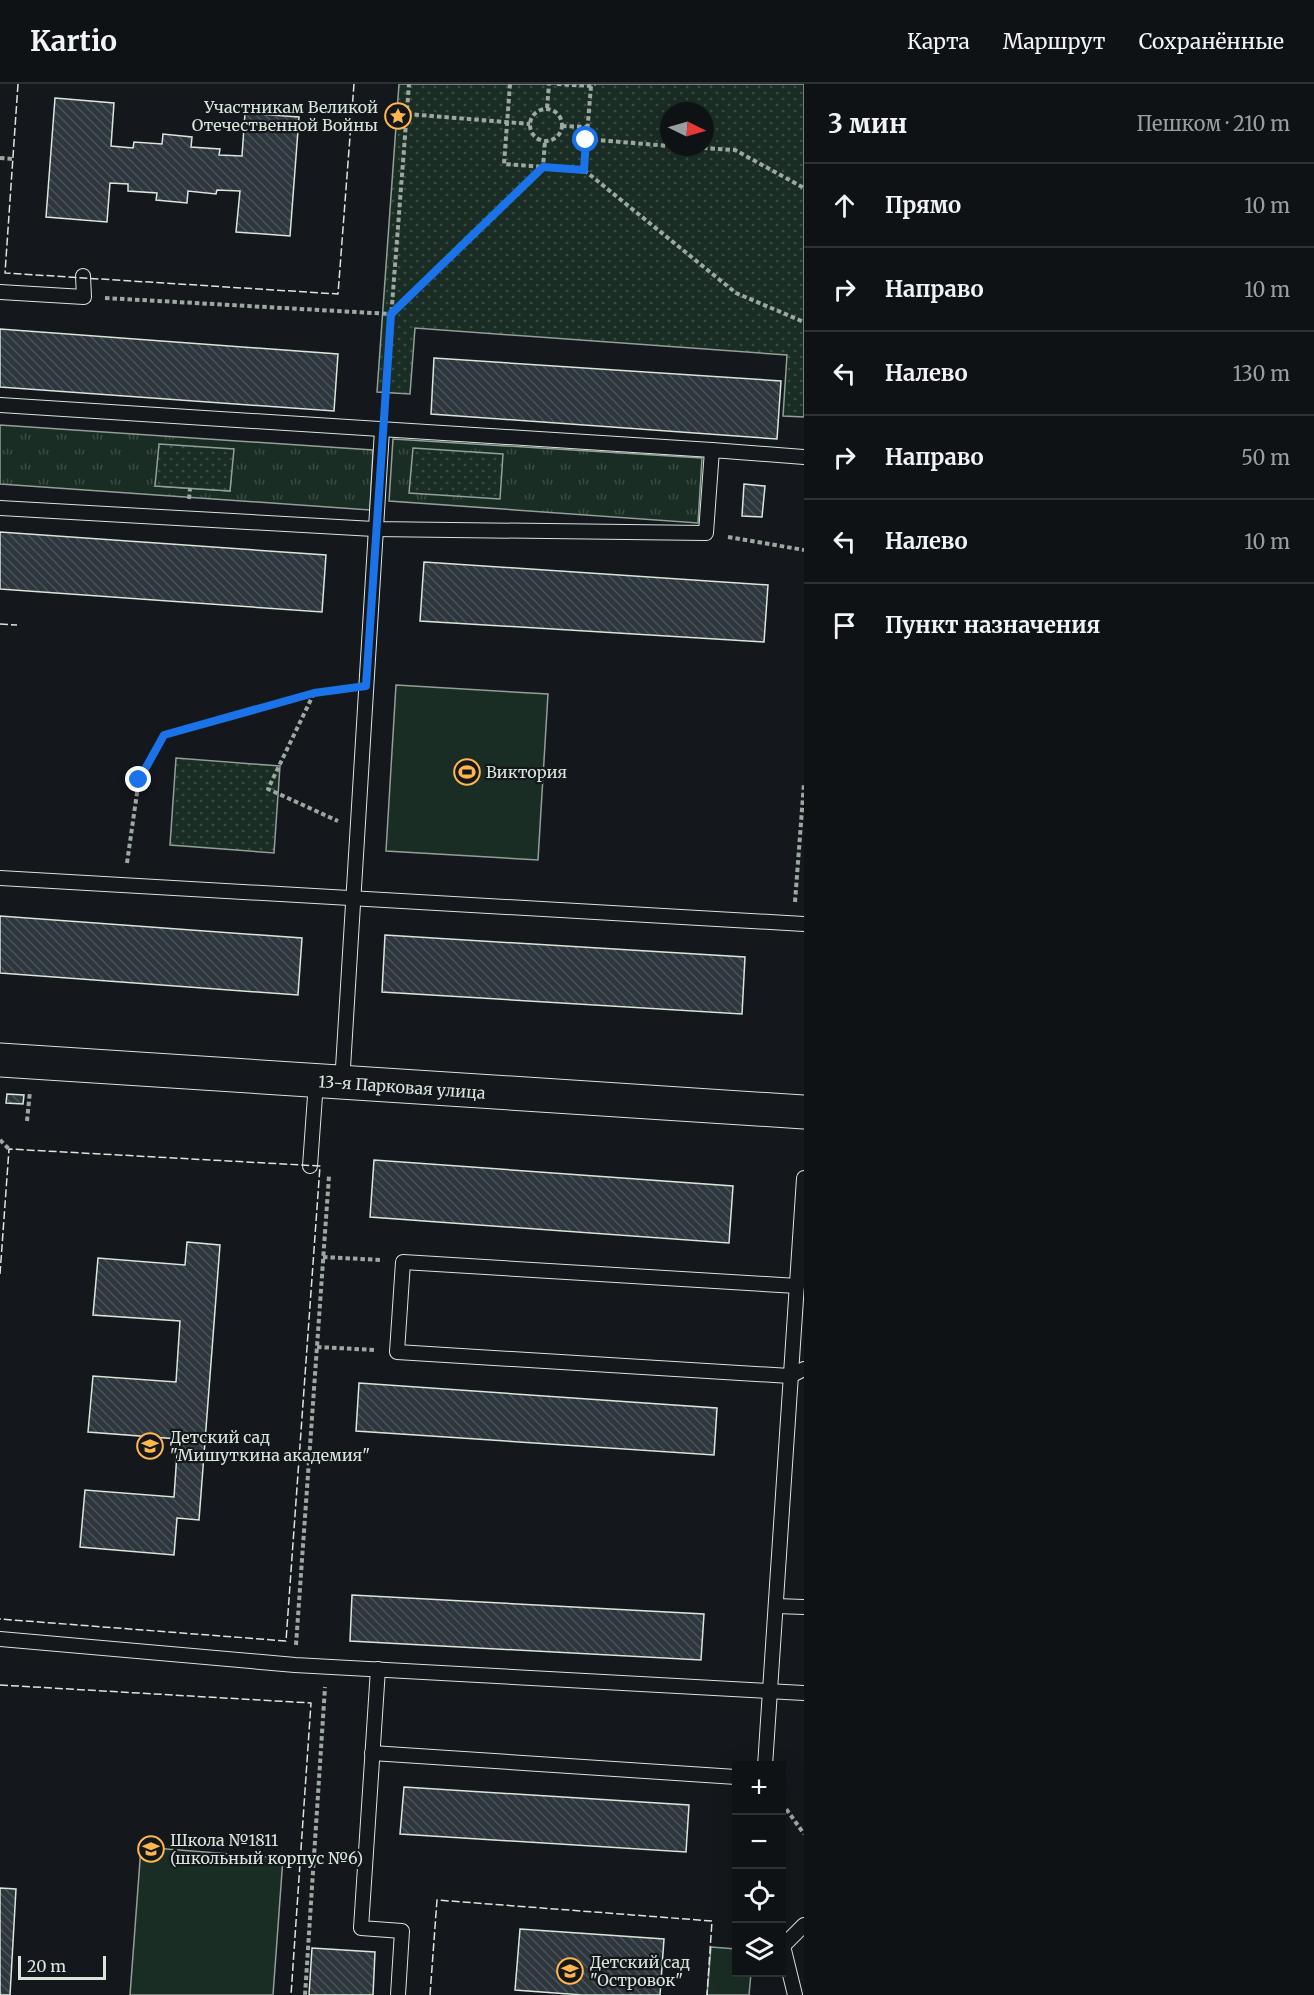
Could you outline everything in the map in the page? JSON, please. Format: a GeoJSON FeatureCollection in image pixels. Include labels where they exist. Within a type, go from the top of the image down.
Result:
{"type":"FeatureCollection","features":[{"type":"Feature","properties":{"kind":"street","name":"13-я Парковая улица"},"geometry":{"type":"LineString","coordinates":[[0,1060],[804,1112]]}},
{"type":"Feature","properties":{"kind":"lane"},"geometry":{"type":"LineString","coordinates":[[0,292],[84,297],[84,276]]}},
{"type":"Feature","properties":{"kind":"lane"},"geometry":{"type":"LineString","coordinates":[[0,405],[804,457]]}},
{"type":"Feature","properties":{"kind":"lane"},"geometry":{"type":"LineString","coordinates":[[310,1166],[329,1083],[355,899],[374,529],[382,430]]}},
{"type":"Feature","properties":{"kind":"lane"},"geometry":{"type":"LineString","coordinates":[[0,508],[374,529],[706,533],[712,450]]}},
{"type":"Feature","properties":{"kind":"lane"},"geometry":{"type":"LineString","coordinates":[[0,878],[799,924]]}},
{"type":"Feature","properties":{"kind":"lane"},"geometry":{"type":"LineString","coordinates":[[765,1761],[804,1178]]}},
{"type":"Feature","properties":{"kind":"lane"},"geometry":{"type":"LineString","coordinates":[[799,1279],[403,1262],[397,1352],[790,1376],[804,1369]]}},
{"type":"Feature","properties":{"kind":"lane"},"geometry":{"type":"LineString","coordinates":[[776,1606],[804,1607]]}},
{"type":"Feature","properties":{"kind":"lane"},"geometry":{"type":"LineString","coordinates":[[0,1639],[295,1665],[804,1693]]}},
{"type":"Feature","properties":{"kind":"lane"},"geometry":{"type":"LineString","coordinates":[[378,1669],[361,1928],[402,1931],[398,1995]]}},
{"type":"Feature","properties":{"kind":"lane"},"geometry":{"type":"LineString","coordinates":[[372,1753],[732,1776]]}},
{"type":"Feature","properties":{"kind":"lane"},"geometry":{"type":"LineString","coordinates":[[795,1995],[783,1946],[804,1925]]}},
{"type":"Feature","properties":{"kind":"path"},"geometry":{"type":"LineString","coordinates":[[382,430],[409,84]]}},
{"type":"Feature","properties":{"kind":"path"},"geometry":{"type":"LineString","coordinates":[[510,84],[504,164],[584,170],[736,293],[804,322]]}},
{"type":"Feature","properties":{"kind":"path"},"geometry":{"type":"LineString","coordinates":[[548,108],[549,84]]}},
{"type":"Feature","properties":{"kind":"path"},"geometry":{"type":"LineString","coordinates":[[557,84],[593,85],[584,170]]}},
{"type":"Feature","properties":{"kind":"path"},"geometry":{"type":"LineString","coordinates":[[548,108],[561,117],[562,126],[554,139],[545,141],[532,132],[531,123],[533,116],[548,108]]}},
{"type":"Feature","properties":{"kind":"path"},"geometry":{"type":"LineString","coordinates":[[407,114],[531,123]]}},
{"type":"Feature","properties":{"kind":"path"},"geometry":{"type":"LineString","coordinates":[[562,126],[588,127]]}},
{"type":"Feature","properties":{"kind":"path"},"geometry":{"type":"LineString","coordinates":[[586,140],[660,145]]}},
{"type":"Feature","properties":{"kind":"path"},"geometry":{"type":"LineString","coordinates":[[84,297],[391,314],[543,167],[545,141]]}},
{"type":"Feature","properties":{"kind":"path"},"geometry":{"type":"LineString","coordinates":[[714,149],[735,150],[804,188]]}},
{"type":"Feature","properties":{"kind":"path"},"geometry":{"type":"LineString","coordinates":[[0,158],[13,159]]}},
{"type":"Feature","properties":{"kind":"path"},"geometry":{"type":"LineString","coordinates":[[706,533],[804,550]]}},
{"type":"Feature","properties":{"kind":"path"},"geometry":{"type":"LineString","coordinates":[[124,885],[139,780],[164,735],[314,693],[366,686]]}},
{"type":"Feature","properties":{"kind":"path"},"geometry":{"type":"LineString","coordinates":[[314,693],[268,789],[358,830]]}},
{"type":"Feature","properties":{"kind":"path"},"geometry":{"type":"LineString","coordinates":[[799,924],[804,783]]}},
{"type":"Feature","properties":{"kind":"path"},"geometry":{"type":"LineString","coordinates":[[22,1090],[30,1090],[27,1121]]}},
{"type":"Feature","properties":{"kind":"path"},"geometry":{"type":"LineString","coordinates":[[0,1140],[9,1149]]}},
{"type":"Feature","properties":{"kind":"path"},"geometry":{"type":"LineString","coordinates":[[295,1665],[329,1166]]}},
{"type":"Feature","properties":{"kind":"path"},"geometry":{"type":"LineString","coordinates":[[323,1257],[403,1262]]}},
{"type":"Feature","properties":{"kind":"path"},"geometry":{"type":"LineString","coordinates":[[317,1347],[397,1352]]}},
{"type":"Feature","properties":{"kind":"path"},"geometry":{"type":"LineString","coordinates":[[305,1995],[325,1685]]}},
{"type":"Feature","properties":{"kind":"path"},"geometry":{"type":"LineString","coordinates":[[786,1809],[804,1834]]}},
{"type":"Feature","properties":{"kind":"green space"},"geometry":{"type":"Polygon","coordinates":[[[399,84],[804,84],[804,417],[783,416],[787,355],[415,328],[410,394],[377,392],[399,84]]]}},
{"type":"Feature","properties":{"kind":"green space"},"geometry":{"type":"Polygon","coordinates":[[[0,425],[373,450],[370,510],[0,484],[0,425]],[[233,449],[156,486],[230,491],[233,449]]]}},
{"type":"Feature","properties":{"kind":"green space"},"geometry":{"type":"Polygon","coordinates":[[[393,439],[702,458],[698,523],[389,501],[393,439]]]}},
{"type":"Feature","properties":{"kind":"green space"},"geometry":{"type":"Polygon","coordinates":[[[159,444],[234,449],[230,491],[155,486],[159,444]]]}},
{"type":"Feature","properties":{"kind":"green space"},"geometry":{"type":"Polygon","coordinates":[[[413,448],[503,454],[500,499],[409,493],[413,448]]]}},
{"type":"Feature","properties":{"kind":"green space","name":"Виктория"},"geometry":{"type":"Polygon","coordinates":[[[396,685],[548,694],[538,860],[386,851],[396,685]]]}},
{"type":"Feature","properties":{"kind":"green space"},"geometry":{"type":"Polygon","coordinates":[[[176,758],[280,766],[274,853],[170,845],[176,758]]]}},
{"type":"Feature","properties":{"kind":"green space"},"geometry":{"type":"Polygon","coordinates":[[[141,1847],[283,1858],[273,1995],[130,1995],[141,1847]]]}},
{"type":"Feature","properties":{"kind":"green space"},"geometry":{"type":"Polygon","coordinates":[[[711,1947],[732,1949],[732,1977],[751,1977],[749,1995],[707,1995],[711,1947]]]}},
{"type":"Feature","properties":{"kind":"building"},"geometry":{"type":"Polygon","coordinates":[[[55,98],[114,103],[111,146],[133,148],[134,142],[162,144],[163,134],[192,137],[191,147],[220,149],[219,155],[242,156],[245,113],[299,117],[290,236],[236,232],[240,191],[217,190],[216,194],[188,191],[187,203],[156,200],[157,193],[128,191],[128,184],[110,183],[107,222],[46,217],[55,98]]]}},
{"type":"Feature","properties":{"kind":"building"},"geometry":{"type":"Polygon","coordinates":[[[0,329],[338,354],[334,411],[0,387],[0,329]]]}},
{"type":"Feature","properties":{"kind":"building"},"geometry":{"type":"Polygon","coordinates":[[[434,358],[781,381],[777,439],[431,414],[434,358]]]}},
{"type":"Feature","properties":{"kind":"building"},"geometry":{"type":"Polygon","coordinates":[[[744,484],[765,486],[762,517],[742,516],[744,484]]]}},
{"type":"Feature","properties":{"kind":"building"},"geometry":{"type":"Polygon","coordinates":[[[0,532],[326,555],[322,612],[0,589],[0,532]]]}},
{"type":"Feature","properties":{"kind":"building"},"geometry":{"type":"Polygon","coordinates":[[[424,562],[768,585],[764,642],[420,621],[424,562]]]}},
{"type":"Feature","properties":{"kind":"building"},"geometry":{"type":"Polygon","coordinates":[[[0,916],[302,938],[298,995],[0,973],[0,916]]]}},
{"type":"Feature","properties":{"kind":"building"},"geometry":{"type":"Polygon","coordinates":[[[385,935],[745,957],[742,1014],[382,992],[385,935]]]}},
{"type":"Feature","properties":{"kind":"building"},"geometry":{"type":"Polygon","coordinates":[[[7,1094],[24,1095],[23,1104],[6,1103],[7,1094]]]}},
{"type":"Feature","properties":{"kind":"building"},"geometry":{"type":"Polygon","coordinates":[[[374,1160],[733,1186],[729,1243],[370,1217],[374,1160]]]}},
{"type":"Feature","properties":{"kind":"building"},"geometry":{"type":"Polygon","coordinates":[[[187,1242],[220,1245],[199,1520],[177,1518],[174,1555],[80,1547],[85,1490],[174,1497],[178,1439],[88,1432],[93,1376],[176,1382],[180,1321],[93,1315],[98,1258],[185,1265],[187,1242]]]}},
{"type":"Feature","properties":{"kind":"building"},"geometry":{"type":"Polygon","coordinates":[[[359,1383],[717,1408],[714,1455],[356,1431],[359,1383]]]}},
{"type":"Feature","properties":{"kind":"building"},"geometry":{"type":"Polygon","coordinates":[[[352,1595],[704,1614],[701,1660],[350,1641],[352,1595]]]}},
{"type":"Feature","properties":{"kind":"building"},"geometry":{"type":"Polygon","coordinates":[[[404,1787],[689,1805],[686,1852],[400,1834],[404,1787]]]}},
{"type":"Feature","properties":{"kind":"building"},"geometry":{"type":"Polygon","coordinates":[[[0,1888],[16,1889],[10,1995],[0,1995],[0,1888]]]}},
{"type":"Feature","properties":{"kind":"building"},"geometry":{"type":"Polygon","coordinates":[[[520,1929],[664,1939],[660,1995],[582,1995],[515,1990],[520,1929]]]}},
{"type":"Feature","properties":{"kind":"building"},"geometry":{"type":"Polygon","coordinates":[[[312,1948],[375,1952],[373,1995],[309,1995],[312,1948]]]}},
{"type":"Feature","properties":{"kind":"fence"},"geometry":{"type":"LineString","coordinates":[[18,84],[5,273],[338,294],[354,84]]}},
{"type":"Feature","properties":{"kind":"fence"},"geometry":{"type":"LineString","coordinates":[[0,624],[17,625]]}},
{"type":"Feature","properties":{"kind":"fence"},"geometry":{"type":"LineString","coordinates":[[0,1274],[9,1149],[320,1166],[286,1641],[0,1619]]}},
{"type":"Feature","properties":{"kind":"fence"},"geometry":{"type":"LineString","coordinates":[[0,1685],[311,1703],[291,1995]]}},
{"type":"Feature","properties":{"kind":"fence"},"geometry":{"type":"LineString","coordinates":[[430,1995],[437,1900],[712,1921],[707,1995]]}},
{"type":"Feature","properties":{"kind":"place","name":"Участникам Великой Отечественной Войны"},"geometry":{"type":"Point","coordinates":[398,116]}},
{"type":"Feature","properties":{"kind":"place","name":"Виктория"},"geometry":{"type":"Point","coordinates":[467,772]}},
{"type":"Feature","properties":{"kind":"place","name":"Детский сад \"Мишуткина академия\""},"geometry":{"type":"Point","coordinates":[150,1446]}},
{"type":"Feature","properties":{"kind":"place","name":"Школа №1811 (школьный корпус №6)"},"geometry":{"type":"Point","coordinates":[151,1849]}},
{"type":"Feature","properties":{"kind":"place","name":"Детский сад \"Островок\""},"geometry":{"type":"Point","coordinates":[570,1971]}},
{"type":"Feature","properties":{"kind":"route"},"geometry":{"type":"LineString","coordinates":[[139,780],[164,735],[314,693],[366,686],[374,529],[391,314],[543,167],[584,170],[586,140]]}}]}
